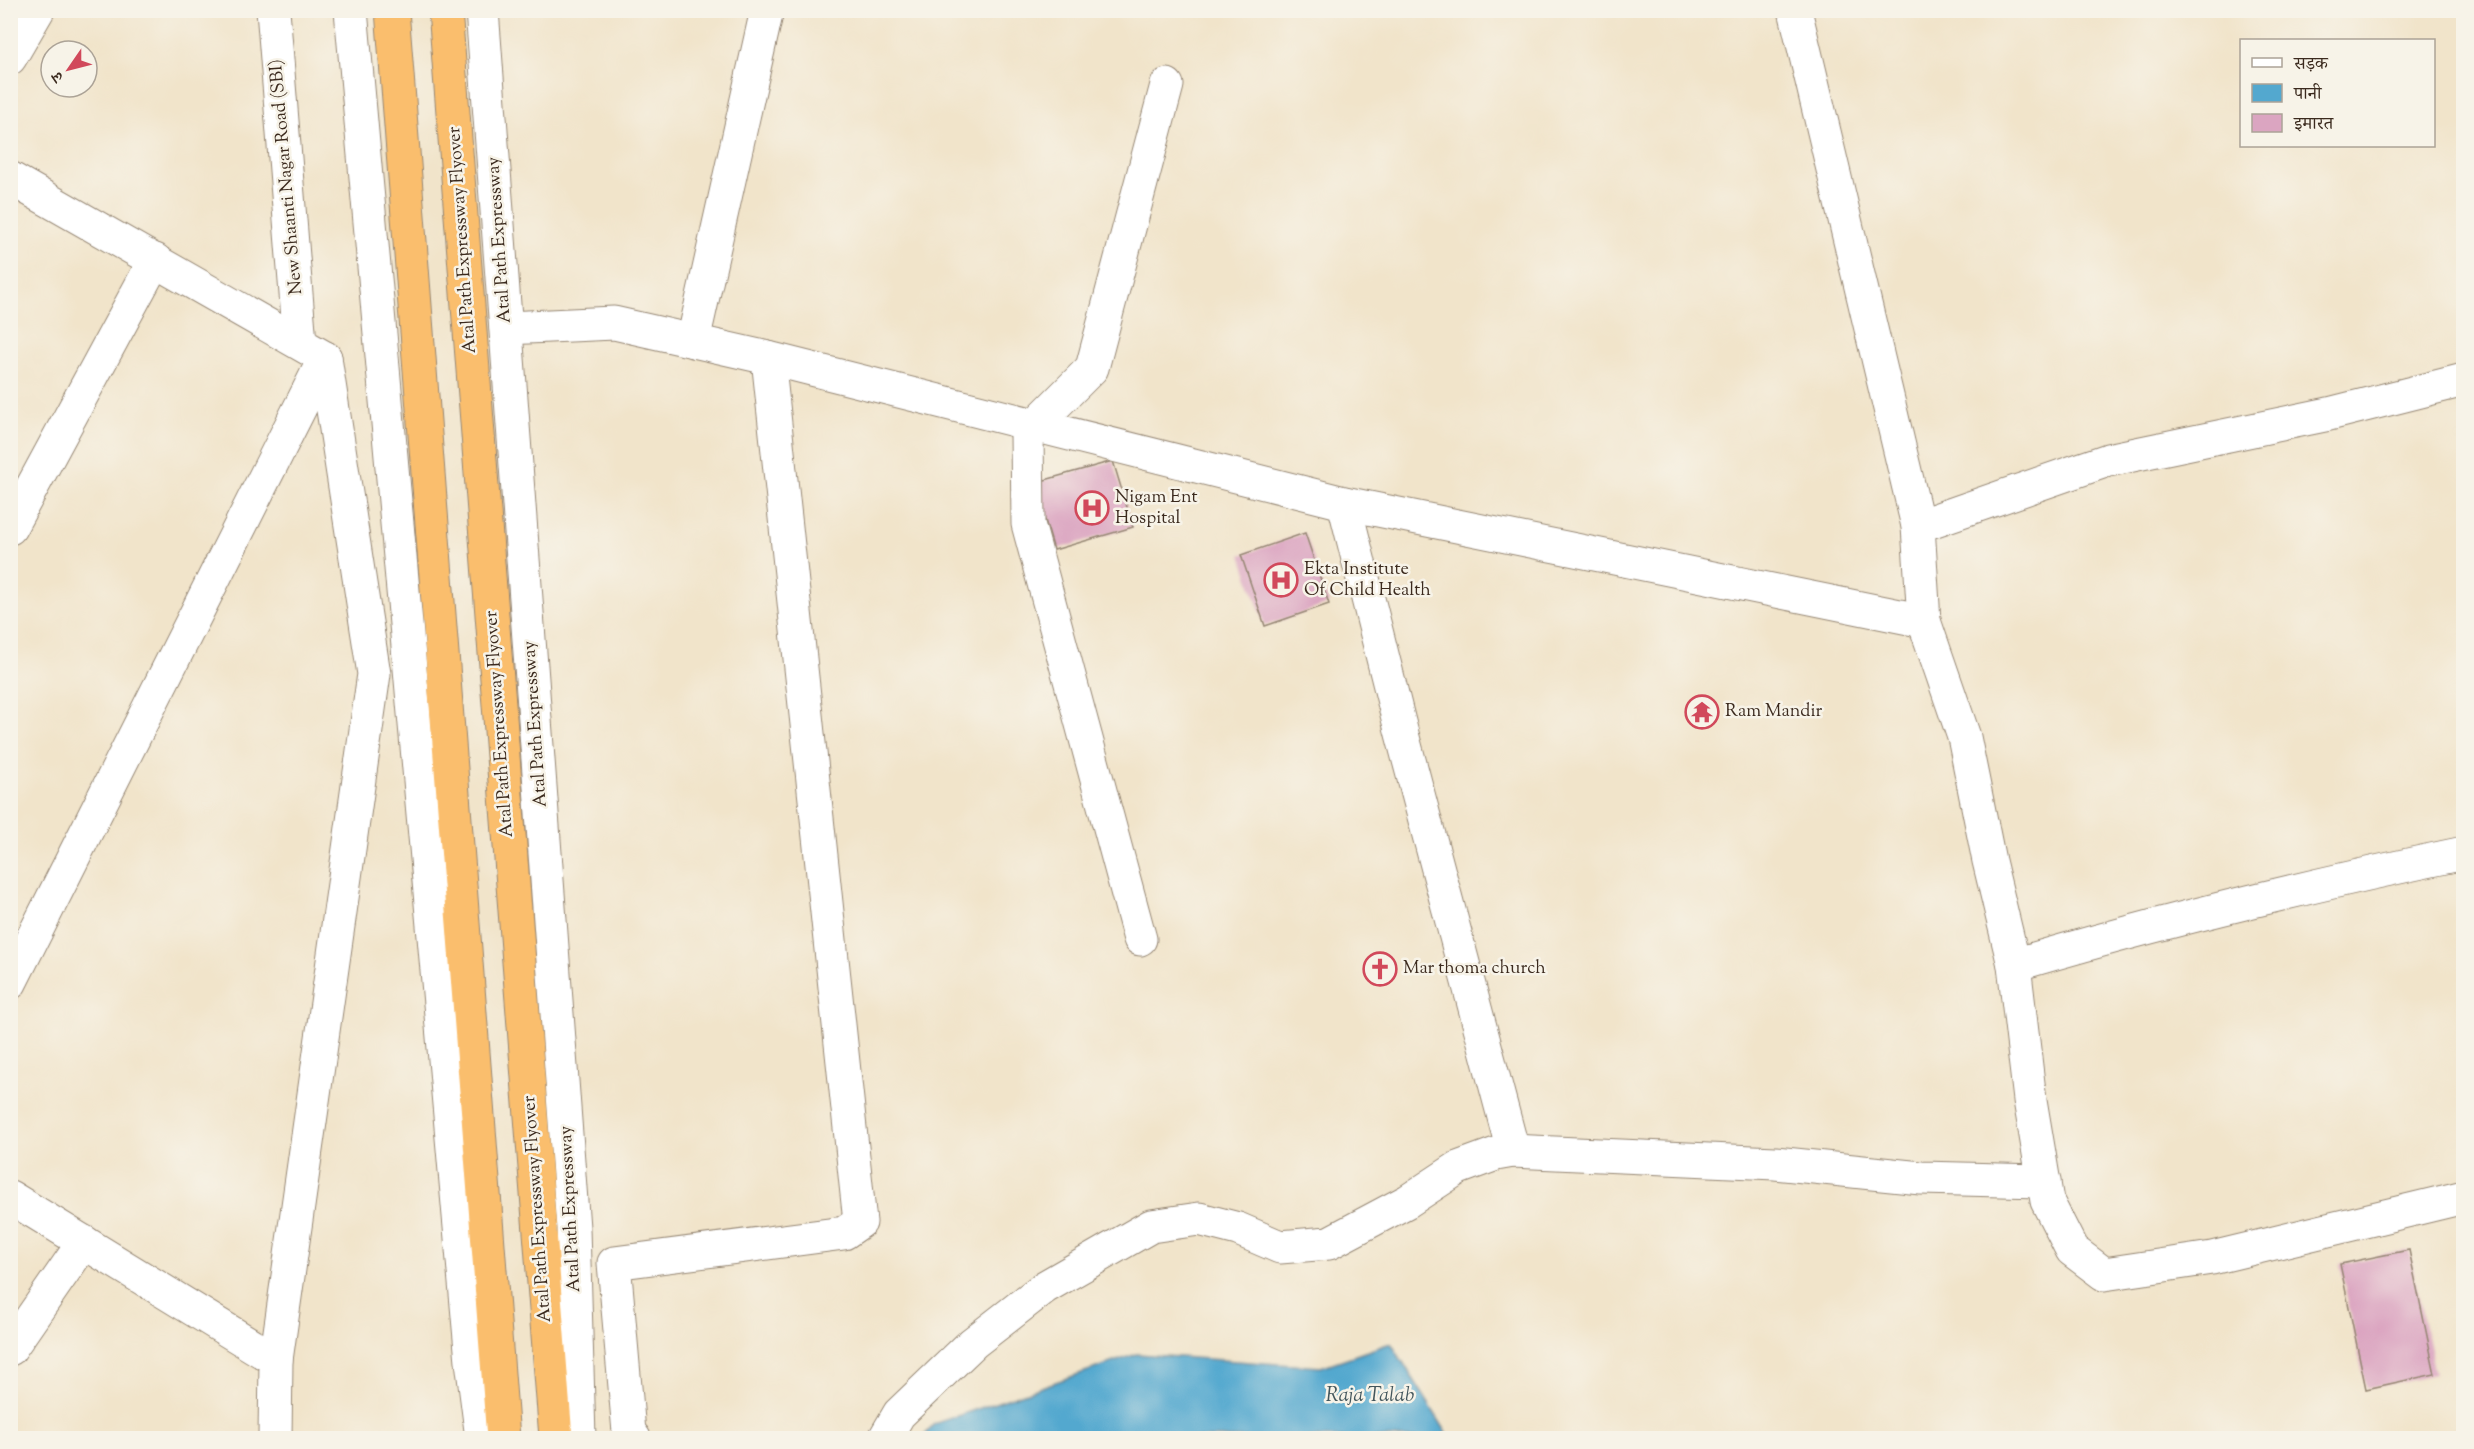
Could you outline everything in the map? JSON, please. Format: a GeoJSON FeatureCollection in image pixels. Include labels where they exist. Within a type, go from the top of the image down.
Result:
{"type":"FeatureCollection","features":[{"type":"Feature","properties":{"kind":"highway"},"geometry":{"type":"LineString","coordinates":[[392,10],[503,1438]]}},
{"type":"Feature","properties":{"kind":"highway","name":"Atal Path Expressway Flyover"},"geometry":{"type":"LineString","coordinates":[[445,10],[556,1438]]}},
{"type":"Feature","properties":{"kind":"street"},"geometry":{"type":"LineString","coordinates":[[10,58],[38,10]]}},
{"type":"Feature","properties":{"kind":"street","name":"New Shaanti Nagar Road (SBI)"},"geometry":{"type":"LineString","coordinates":[[273,10],[313,351],[374,674],[276,1360],[275,1438]]}},
{"type":"Feature","properties":{"kind":"street"},"geometry":{"type":"LineString","coordinates":[[351,10],[471,1349],[482,1438]]}},
{"type":"Feature","properties":{"kind":"street","name":"Atal Path Expressway"},"geometry":{"type":"LineString","coordinates":[[482,10],[573,1228],[579,1438]]}},
{"type":"Feature","properties":{"kind":"street"},"geometry":{"type":"LineString","coordinates":[[693,341],[767,10]]}},
{"type":"Feature","properties":{"kind":"street"},"geometry":{"type":"LineString","coordinates":[[1795,10],[1918,526],[1924,621],[1964,737],[1989,861],[2014,965],[2030,1100],[2047,1201],[2072,1250],[2104,1274],[2212,1258],[2463,1197]]}},
{"type":"Feature","properties":{"kind":"street"},"geometry":{"type":"LineString","coordinates":[[1140,939],[1028,524],[1027,433],[1092,368],[1167,85]]}},
{"type":"Feature","properties":{"kind":"street"},"geometry":{"type":"LineString","coordinates":[[10,178],[313,351],[10,983]]}},
{"type":"Feature","properties":{"kind":"street"},"geometry":{"type":"LineString","coordinates":[[10,528],[155,260]]}},
{"type":"Feature","properties":{"kind":"street"},"geometry":{"type":"LineString","coordinates":[[506,328],[614,323],[768,358],[1344,503],[1924,621]]}},
{"type":"Feature","properties":{"kind":"street"},"geometry":{"type":"LineString","coordinates":[[634,1438],[629,1432],[614,1263],[844,1233],[860,1222],[768,358]]}},
{"type":"Feature","properties":{"kind":"street"},"geometry":{"type":"LineString","coordinates":[[1918,526],[2108,460],[2329,414],[2463,380]]}},
{"type":"Feature","properties":{"kind":"street"},"geometry":{"type":"LineString","coordinates":[[1344,503],[1401,730],[1513,1151]]}},
{"type":"Feature","properties":{"kind":"street"},"geometry":{"type":"LineString","coordinates":[[2014,965],[2115,935],[2317,884],[2463,853]]}},
{"type":"Feature","properties":{"kind":"street"},"geometry":{"type":"LineString","coordinates":[[885,1438],[899,1414],[973,1342],[1045,1287],[1151,1226],[1199,1219],[1238,1229],[1280,1247],[1329,1243],[1408,1201],[1458,1168],[1496,1154],[1513,1151],[1775,1163],[1921,1178],[2044,1181]]}},
{"type":"Feature","properties":{"kind":"street"},"geometry":{"type":"LineString","coordinates":[[10,1197],[276,1360]]}},
{"type":"Feature","properties":{"kind":"street"},"geometry":{"type":"LineString","coordinates":[[10,1349],[84,1242]]}},
{"type":"Feature","properties":{"kind":"water","name":"Raja Talab"},"geometry":{"type":"Polygon","coordinates":[[[1391,1343],[1450,1438],[922,1438],[934,1424],[1137,1354],[1321,1367],[1391,1343]]]}},
{"type":"Feature","properties":{"kind":"building"},"geometry":{"type":"Polygon","coordinates":[[[1113,461],[1133,527],[1054,550],[1034,483],[1113,461]]]}},
{"type":"Feature","properties":{"kind":"building"},"geometry":{"type":"Polygon","coordinates":[[[1305,533],[1329,604],[1265,626],[1241,555],[1305,533]]]}},
{"type":"Feature","properties":{"kind":"building"},"geometry":{"type":"Polygon","coordinates":[[[2409,1250],[2435,1374],[2366,1389],[2340,1264],[2409,1250]]]}},
{"type":"Feature","properties":{"kind":"place","name":"Nigam Ent Hospital"},"geometry":{"type":"Point","coordinates":[1092,508]}},
{"type":"Feature","properties":{"kind":"place","name":"Ekta Institute Of Child Health"},"geometry":{"type":"Point","coordinates":[1281,580]}},
{"type":"Feature","properties":{"kind":"place","name":"Ram Mandir"},"geometry":{"type":"Point","coordinates":[1702,712]}},
{"type":"Feature","properties":{"kind":"place","name":"Mar thoma church"},"geometry":{"type":"Point","coordinates":[1380,969]}}]}
